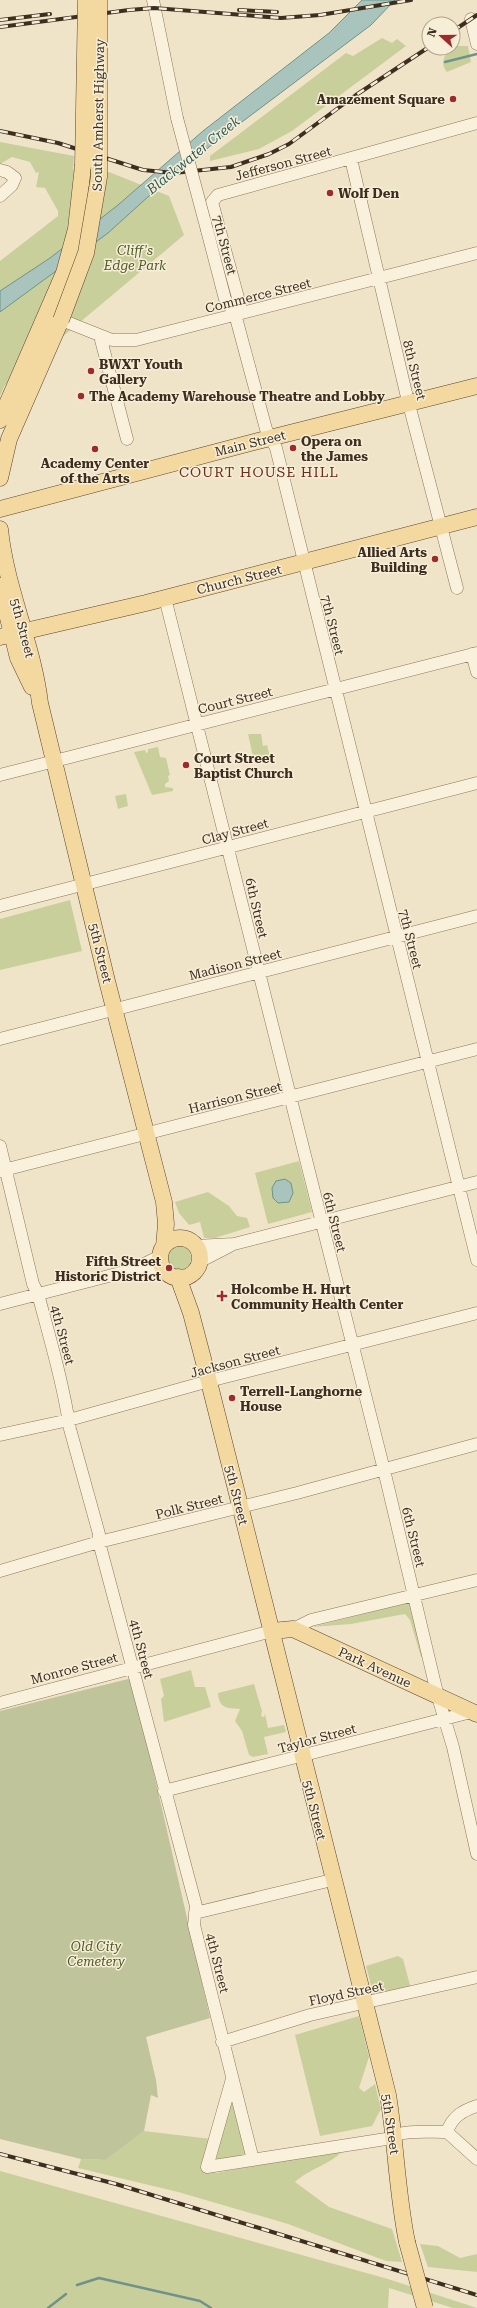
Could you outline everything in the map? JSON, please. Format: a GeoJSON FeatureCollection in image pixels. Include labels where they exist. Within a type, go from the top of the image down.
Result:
{"type":"FeatureCollection","features":[{"type":"Feature","properties":{"kind":"main road","name":"South Amherst Highway"},"geometry":{"type":"LineString","coordinates":[[54,317],[79,212],[84,131],[86,0]]}},
{"type":"Feature","properties":{"kind":"main road","name":"South Amherst Highway"},"geometry":{"type":"LineString","coordinates":[[54,317],[86,253],[98,177],[99,0]]}},
{"type":"Feature","properties":{"kind":"main road"},"geometry":{"type":"LineString","coordinates":[[0,420],[27,356],[54,317]]}},
{"type":"Feature","properties":{"kind":"main road"},"geometry":{"type":"LineString","coordinates":[[0,478],[8,441],[45,356],[54,317]]}},
{"type":"Feature","properties":{"kind":"main road","name":"Main Street"},"geometry":{"type":"LineString","coordinates":[[0,509],[270,438],[477,386]]}},
{"type":"Feature","properties":{"kind":"main road","name":"Church Street"},"geometry":{"type":"LineString","coordinates":[[12,635],[165,598],[477,517]]}},
{"type":"Feature","properties":{"kind":"main road","name":"5th Street"},"geometry":{"type":"LineString","coordinates":[[0,529],[5,559],[12,635]]}},
{"type":"Feature","properties":{"kind":"main road","name":"5th Street"},"geometry":{"type":"LineString","coordinates":[[0,586],[18,658],[40,703],[164,1202],[166,1224],[163,1257]]}},
{"type":"Feature","properties":{"kind":"main road","name":"5th Street"},"geometry":{"type":"LineString","coordinates":[[164,1202],[179,1230],[191,1243],[189,1271],[191,1313],[272,1631],[332,1880],[388,2095],[394,2134],[400,2200],[407,2242],[425,2308]]}},
{"type":"Feature","properties":{"kind":"main road"},"geometry":{"type":"LineString","coordinates":[[189,1271],[170,1275],[163,1257],[172,1240],[191,1243]]}},
{"type":"Feature","properties":{"kind":"main road"},"geometry":{"type":"LineString","coordinates":[[272,1631],[293,1629]]}},
{"type":"Feature","properties":{"kind":"main road","name":"Park Avenue"},"geometry":{"type":"LineString","coordinates":[[293,1629],[438,1697],[475,1712]]}},
{"type":"Feature","properties":{"kind":"street","name":"7th Street"},"geometry":{"type":"LineString","coordinates":[[153,0],[177,118],[225,299],[235,314],[266,429],[276,448],[364,812],[477,1260]]}},
{"type":"Feature","properties":{"kind":"street"},"geometry":{"type":"LineString","coordinates":[[471,19],[477,44]]}},
{"type":"Feature","properties":{"kind":"street","name":"Jefferson Street"},"geometry":{"type":"LineString","coordinates":[[235,314],[240,305],[212,202],[218,195],[477,123]]}},
{"type":"Feature","properties":{"kind":"street","name":"8th Street"},"geometry":{"type":"LineString","coordinates":[[351,159],[378,267],[378,279],[408,404],[442,526],[457,588]]}},
{"type":"Feature","properties":{"kind":"street"},"geometry":{"type":"LineString","coordinates":[[0,170],[7,172],[15,178],[12,185],[0,196]]}},
{"type":"Feature","properties":{"kind":"street","name":"Commerce Street"},"geometry":{"type":"LineString","coordinates":[[54,317],[112,340],[142,339],[477,253]]}},
{"type":"Feature","properties":{"kind":"street"},"geometry":{"type":"LineString","coordinates":[[100,336],[127,439]]}},
{"type":"Feature","properties":{"kind":"street","name":"6th Street"},"geometry":{"type":"LineString","coordinates":[[165,598],[195,724],[384,1470],[477,1854]]}},
{"type":"Feature","properties":{"kind":"street"},"geometry":{"type":"LineString","coordinates":[[475,653],[477,672]]}},
{"type":"Feature","properties":{"kind":"street","name":"Court Street"},"geometry":{"type":"LineString","coordinates":[[0,775],[475,653]]}},
{"type":"Feature","properties":{"kind":"street","name":"Clay Street"},"geometry":{"type":"LineString","coordinates":[[0,906],[85,886],[477,783]]}},
{"type":"Feature","properties":{"kind":"street","name":"Madison Street"},"geometry":{"type":"LineString","coordinates":[[0,1038],[477,916]]}},
{"type":"Feature","properties":{"kind":"street","name":"Harrison Street"},"geometry":{"type":"LineString","coordinates":[[3,1170],[477,1049]]}},
{"type":"Feature","properties":{"kind":"street","name":"4th Street"},"geometry":{"type":"LineString","coordinates":[[0,1146],[3,1170],[69,1412],[69,1420],[99,1534],[99,1542],[164,1791],[196,1906],[194,1925],[222,2042],[253,2160]]}},
{"type":"Feature","properties":{"kind":"street"},"geometry":{"type":"LineString","coordinates":[[191,1243],[234,1244],[477,1182]]}},
{"type":"Feature","properties":{"kind":"street"},"geometry":{"type":"LineString","coordinates":[[189,1271],[234,1244]]}},
{"type":"Feature","properties":{"kind":"street"},"geometry":{"type":"LineString","coordinates":[[0,1304],[132,1270],[163,1257]]}},
{"type":"Feature","properties":{"kind":"street","name":"Jackson Street"},"geometry":{"type":"LineString","coordinates":[[0,1435],[69,1420],[352,1344],[477,1313]]}},
{"type":"Feature","properties":{"kind":"street","name":"Polk Street"},"geometry":{"type":"LineString","coordinates":[[0,1571],[99,1542],[384,1470],[477,1444]]}},
{"type":"Feature","properties":{"kind":"street"},"geometry":{"type":"LineString","coordinates":[[293,1629],[311,1620],[477,1580]]}},
{"type":"Feature","properties":{"kind":"street","name":"Monroe Street"},"geometry":{"type":"LineString","coordinates":[[0,1702],[272,1631]]}},
{"type":"Feature","properties":{"kind":"street","name":"Taylor Street"},"geometry":{"type":"LineString","coordinates":[[164,1791],[475,1712]]}},
{"type":"Feature","properties":{"kind":"street"},"geometry":{"type":"LineString","coordinates":[[195,1913],[332,1880]]}},
{"type":"Feature","properties":{"kind":"street","name":"Floyd Street"},"geometry":{"type":"LineString","coordinates":[[222,2042],[310,2015],[364,2004],[477,1977]]}},
{"type":"Feature","properties":{"kind":"street"},"geometry":{"type":"LineString","coordinates":[[232,2078],[207,2167],[386,2139],[394,2134],[447,2132],[477,2159]]}},
{"type":"Feature","properties":{"kind":"street"},"geometry":{"type":"LineString","coordinates":[[447,2132],[450,2122],[456,2115],[477,2106]]}},
{"type":"Feature","properties":{"kind":"green space"},"geometry":{"type":"Polygon","coordinates":[[[382,38],[392,43],[397,39],[406,46],[292,131],[259,149],[210,161],[210,156],[346,53],[353,56],[382,38]]]}},
{"type":"Feature","properties":{"kind":"green space"},"geometry":{"type":"Polygon","coordinates":[[[461,46],[468,46],[471,62],[447,72],[443,65],[445,56],[461,56],[461,46]]]}},
{"type":"Feature","properties":{"kind":"green space","name":"Cliff's Edge Park"},"geometry":{"type":"Polygon","coordinates":[[[0,142],[74,156],[73,169],[109,172],[169,196],[184,235],[5,385],[0,396],[0,261],[58,216],[58,211],[45,188],[36,187],[39,172],[36,173],[30,162],[12,157],[0,164],[0,142]]]}},
{"type":"Feature","properties":{"kind":"green space"},"geometry":{"type":"Polygon","coordinates":[[[248,734],[261,734],[263,746],[267,745],[270,757],[254,761],[248,734]]]}},
{"type":"Feature","properties":{"kind":"green space"},"geometry":{"type":"Polygon","coordinates":[[[158,747],[160,757],[166,758],[170,775],[168,776],[169,781],[165,784],[165,787],[173,788],[173,791],[152,795],[134,752],[145,750],[146,753],[148,752],[148,749],[158,747]]]}},
{"type":"Feature","properties":{"kind":"green space"},"geometry":{"type":"Polygon","coordinates":[[[126,794],[128,806],[118,809],[115,796],[126,794]]]}},
{"type":"Feature","properties":{"kind":"green space"},"geometry":{"type":"Polygon","coordinates":[[[70,900],[82,951],[0,970],[0,919],[70,900]]]}},
{"type":"Feature","properties":{"kind":"green space"},"geometry":{"type":"Polygon","coordinates":[[[299,1161],[312,1212],[268,1224],[255,1173],[299,1161]]]}},
{"type":"Feature","properties":{"kind":"green space"},"geometry":{"type":"Polygon","coordinates":[[[208,1192],[229,1206],[237,1216],[247,1218],[250,1227],[215,1238],[204,1238],[200,1222],[189,1225],[179,1213],[175,1202],[208,1192]]]}},
{"type":"Feature","properties":{"kind":"green space"},"geometry":{"type":"Polygon","coordinates":[[[179,1246],[184,1247],[190,1253],[190,1263],[184,1269],[179,1270],[174,1269],[168,1263],[167,1258],[168,1253],[174,1247],[179,1246]]]}},
{"type":"Feature","properties":{"kind":"green space"},"geometry":{"type":"Polygon","coordinates":[[[411,1602],[424,1657],[421,1657],[410,1620],[405,1614],[351,1624],[312,1627],[411,1602]]]}},
{"type":"Feature","properties":{"kind":"green space"},"geometry":{"type":"Polygon","coordinates":[[[191,1670],[195,1687],[205,1687],[211,1707],[164,1722],[161,1699],[164,1696],[160,1679],[191,1670]]]}},
{"type":"Feature","properties":{"kind":"green space","name":"Old City Cemetery"},"geometry":{"type":"Polygon","coordinates":[[[132,1678],[210,2018],[146,2037],[156,2080],[158,2098],[151,2095],[144,2131],[106,2160],[81,2159],[0,2139],[0,1711],[132,1678]]]}},
{"type":"Feature","properties":{"kind":"green space"},"geometry":{"type":"Polygon","coordinates":[[[254,1684],[262,1711],[261,1716],[264,1717],[265,1714],[268,1728],[284,1725],[286,1732],[264,1737],[268,1754],[253,1757],[249,1755],[242,1731],[235,1721],[240,1709],[224,1707],[220,1702],[218,1693],[254,1684]]]}},
{"type":"Feature","properties":{"kind":"green space"},"geometry":{"type":"Polygon","coordinates":[[[398,1956],[403,1959],[411,1989],[374,1997],[366,1966],[398,1956]]]}},
{"type":"Feature","properties":{"kind":"green space"},"geometry":{"type":"Polygon","coordinates":[[[359,2016],[369,2057],[359,2088],[364,2092],[375,2084],[381,2109],[372,2126],[320,2136],[295,2035],[359,2016]]]}},
{"type":"Feature","properties":{"kind":"green space"},"geometry":{"type":"Polygon","coordinates":[[[231,2098],[246,2156],[215,2164],[231,2098]]]}},
{"type":"Feature","properties":{"kind":"green space"},"geometry":{"type":"Polygon","coordinates":[[[144,2131],[211,2139],[203,2167],[216,2173],[345,2148],[334,2158],[307,2173],[295,2182],[329,2207],[392,2229],[402,2262],[386,2261],[288,2224],[178,2192],[78,2168],[81,2159],[106,2160],[144,2131]]]}},
{"type":"Feature","properties":{"kind":"green space"},"geometry":{"type":"Polygon","coordinates":[[[0,2171],[388,2279],[477,2308],[453,2308],[389,2288],[388,2308],[0,2308],[0,2171]]]}},
{"type":"Feature","properties":{"kind":"green space"},"geometry":{"type":"Polygon","coordinates":[[[420,2244],[438,2246],[460,2258],[477,2254],[477,2272],[428,2267],[420,2244]]]}},
{"type":"Feature","properties":{"kind":"water","name":"Blackwater Creek"},"geometry":{"type":"Polygon","coordinates":[[[362,0],[395,0],[371,25],[214,143],[150,195],[108,233],[0,312],[0,291],[50,258],[118,205],[203,131],[329,33],[362,0]]]}},
{"type":"Feature","properties":{"kind":"water"},"geometry":{"type":"Polygon","coordinates":[[[285,1179],[291,1183],[293,1193],[289,1202],[278,1203],[273,1198],[272,1188],[276,1181],[285,1179]]]}},
{"type":"Feature","properties":{"kind":"waterway"},"geometry":{"type":"LineString","coordinates":[[445,62],[477,54]]}},
{"type":"Feature","properties":{"kind":"waterway"},"geometry":{"type":"LineString","coordinates":[[77,2285],[99,2278],[200,2301],[211,2308]]}},
{"type":"Feature","properties":{"kind":"waterway"},"geometry":{"type":"LineString","coordinates":[[48,2308],[66,2294]]}},
{"type":"Feature","properties":{"kind":"railway"},"geometry":{"type":"LineString","coordinates":[[0,27],[154,8],[281,18],[320,15],[411,0]]}},
{"type":"Feature","properties":{"kind":"railway"},"geometry":{"type":"LineString","coordinates":[[239,10],[277,12]]}},
{"type":"Feature","properties":{"kind":"railway"},"geometry":{"type":"LineString","coordinates":[[0,20],[50,14]]}},
{"type":"Feature","properties":{"kind":"railway"},"geometry":{"type":"LineString","coordinates":[[461,26],[477,15]]}},
{"type":"Feature","properties":{"kind":"railway"},"geometry":{"type":"LineString","coordinates":[[0,131],[58,143],[143,170],[174,173],[231,167],[269,154],[289,144],[356,95],[421,52]]}},
{"type":"Feature","properties":{"kind":"railway"},"geometry":{"type":"LineString","coordinates":[[0,2154],[116,2184],[477,2295]]}},
{"type":"Feature","properties":{"kind":"place","name":"Amazement Square"},"geometry":{"type":"Point","coordinates":[453,99]}},
{"type":"Feature","properties":{"kind":"place","name":"Wolf Den"},"geometry":{"type":"Point","coordinates":[330,193]}},
{"type":"Feature","properties":{"kind":"place","name":"BWXT Youth Gallery"},"geometry":{"type":"Point","coordinates":[91,371]}},
{"type":"Feature","properties":{"kind":"place","name":"The Academy Warehouse Theatre and Lobby"},"geometry":{"type":"Point","coordinates":[81,396]}},
{"type":"Feature","properties":{"kind":"place","name":"Opera on the James"},"geometry":{"type":"Point","coordinates":[293,448]}},
{"type":"Feature","properties":{"kind":"place","name":"Academy Center of the Arts"},"geometry":{"type":"Point","coordinates":[95,449]}},
{"type":"Feature","properties":{"kind":"place","name":"Allied Arts Building"},"geometry":{"type":"Point","coordinates":[435,559]}},
{"type":"Feature","properties":{"kind":"place","name":"Court Street Baptist Church"},"geometry":{"type":"Point","coordinates":[186,765]}},
{"type":"Feature","properties":{"kind":"place","name":"Fifth Street Historic District"},"geometry":{"type":"Point","coordinates":[169,1268]}},
{"type":"Feature","properties":{"kind":"place","name":"Holcombe H. Hurt Community Health Center"},"geometry":{"type":"Point","coordinates":[222,1296]}},
{"type":"Feature","properties":{"kind":"place","name":"Terrell-Langhorne House"},"geometry":{"type":"Point","coordinates":[232,1398]}},
{"type":"Feature","properties":{"kind":"district","name":"COURT HOUSE HILL"},"geometry":{"type":"Point","coordinates":[259,472]}}]}
